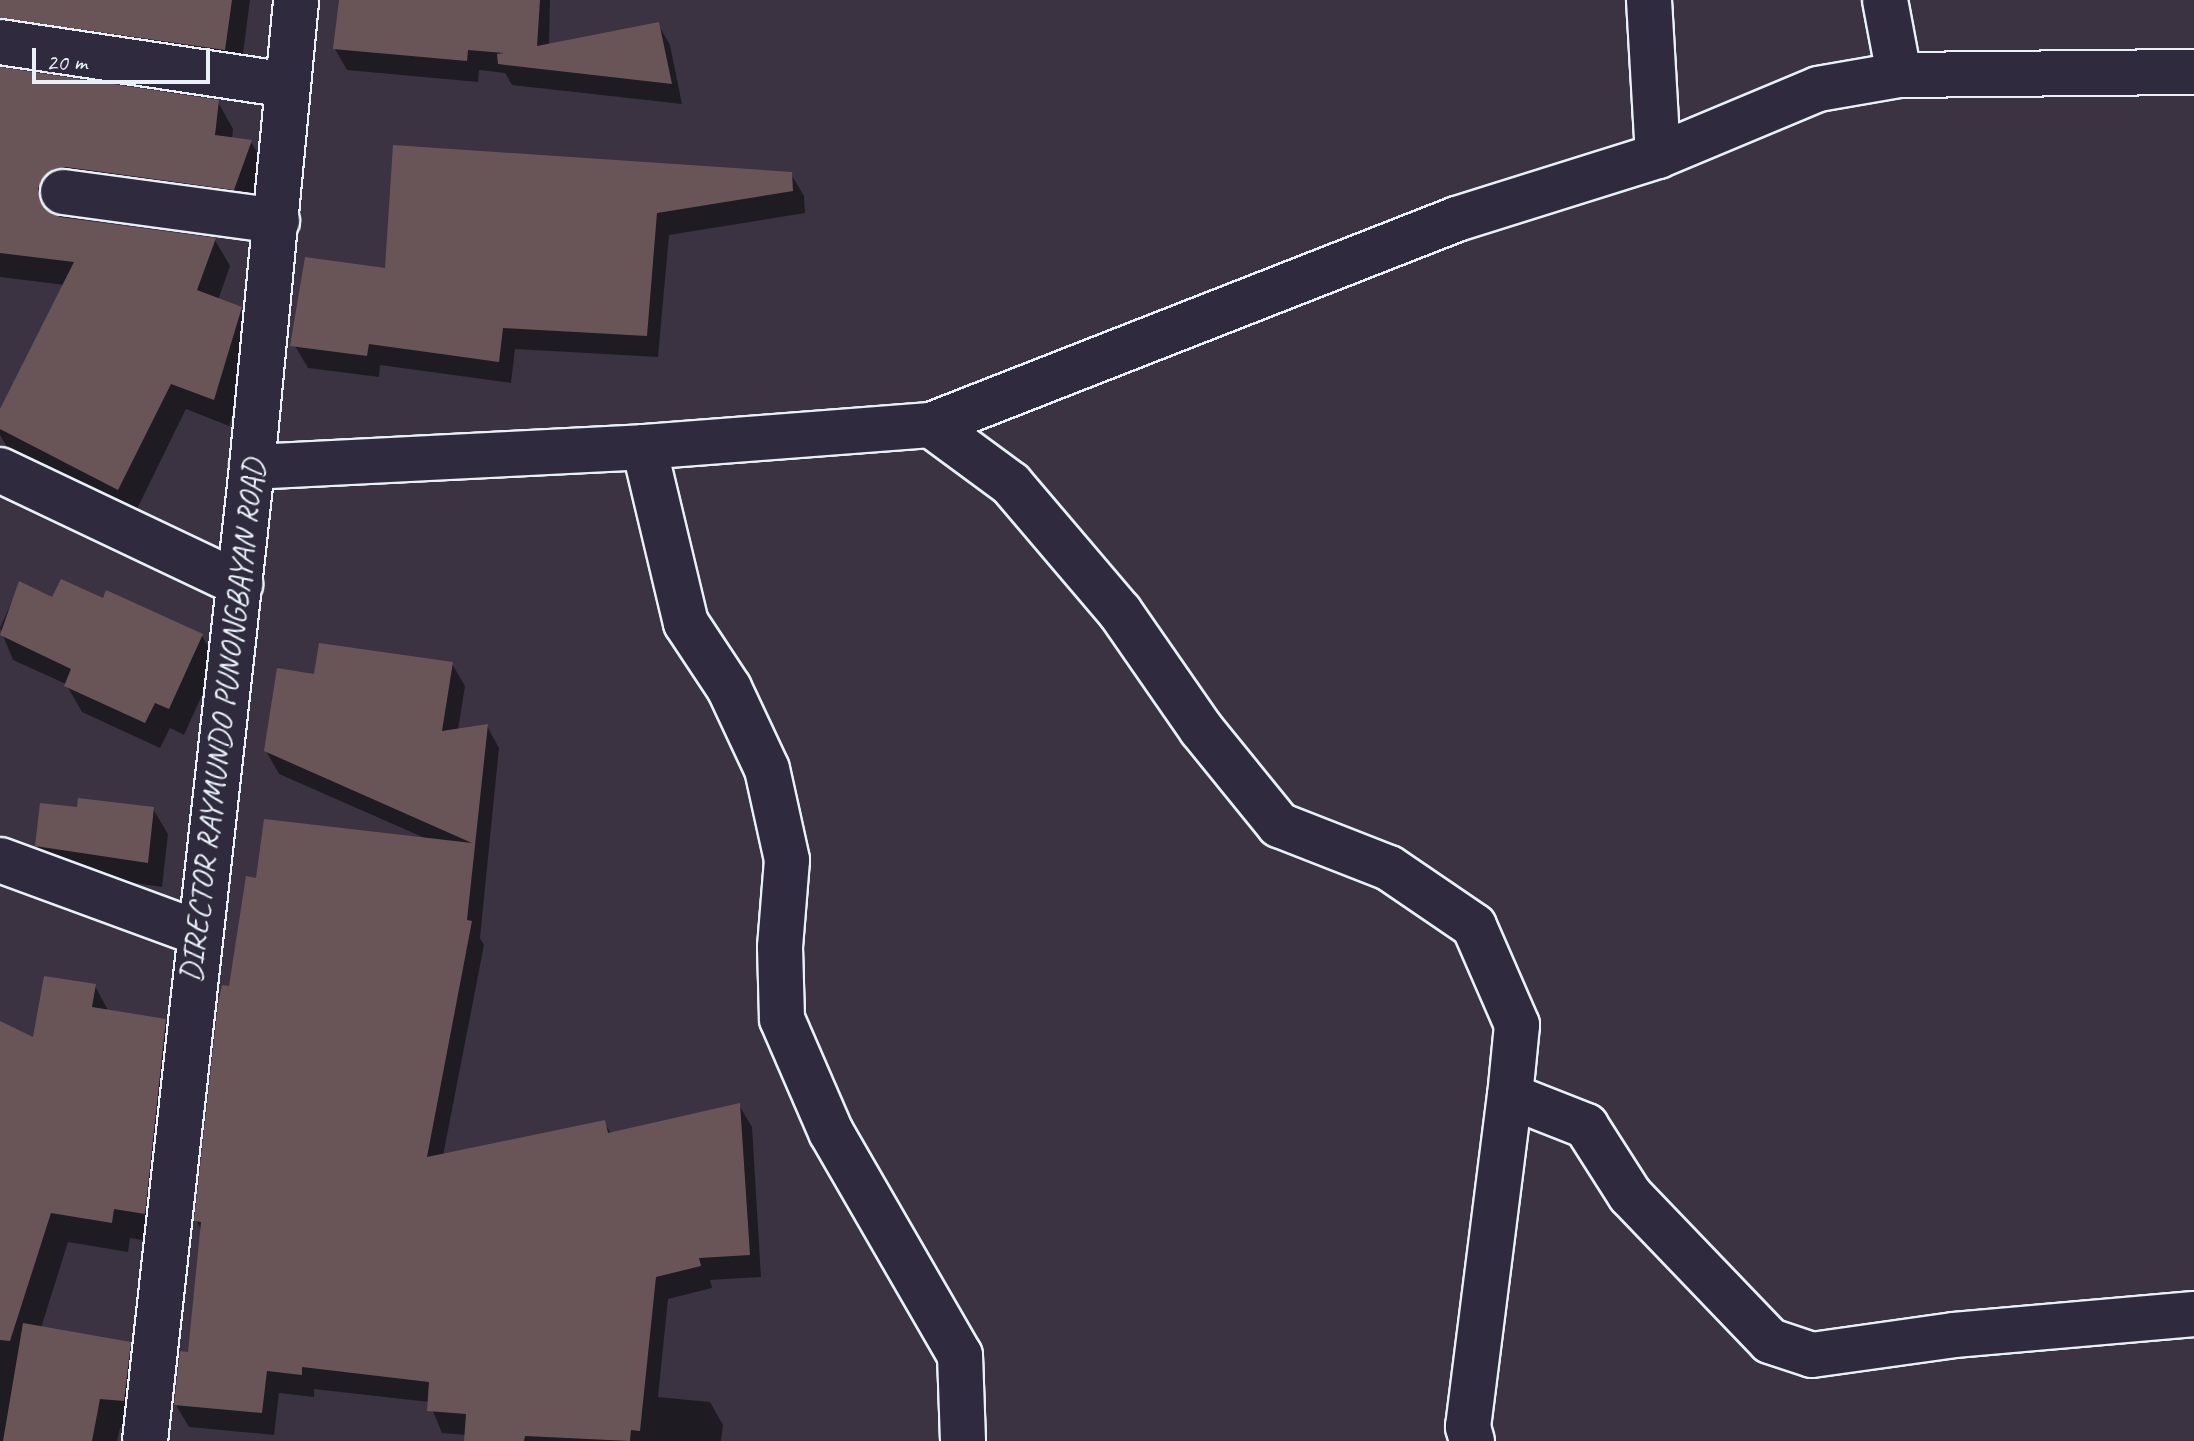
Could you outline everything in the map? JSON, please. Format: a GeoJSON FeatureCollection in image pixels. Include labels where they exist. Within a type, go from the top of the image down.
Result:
{"type":"FeatureCollection","features":[{"type":"Feature","properties":{"kind":"street","name":"DIRECTOR RAYMUNDO PUNONGBAYAN ROAD"},"geometry":{"type":"LineString","coordinates":[[145,1441],[198,933],[240,584],[296,0]]}},
{"type":"Feature","properties":{"kind":"street"},"geometry":{"type":"LineString","coordinates":[[1649,0],[1658,156]]}},
{"type":"Feature","properties":{"kind":"street"},"geometry":{"type":"LineString","coordinates":[[1885,0],[1899,75]]}},
{"type":"Feature","properties":{"kind":"street"},"geometry":{"type":"LineString","coordinates":[[0,42],[287,85]]}},
{"type":"Feature","properties":{"kind":"street"},"geometry":{"type":"LineString","coordinates":[[252,467],[644,447],[931,425],[1457,219],[1658,156],[1818,89],[1899,75],[2194,72]]}},
{"type":"Feature","properties":{"kind":"street"},"geometry":{"type":"LineString","coordinates":[[63,192],[277,221]]}},
{"type":"Feature","properties":{"kind":"street"},"geometry":{"type":"LineString","coordinates":[[931,425],[1011,484],[1120,612],[1201,729],[1279,825],[1389,868],[1474,926],[1517,1025],[1468,1427],[1472,1441]]}},
{"type":"Feature","properties":{"kind":"street"},"geometry":{"type":"LineString","coordinates":[[644,447],[686,623],[729,688],[767,769],[787,860],[780,947],[782,1019],[831,1132],[960,1355],[963,1441]]}},
{"type":"Feature","properties":{"kind":"street"},"geometry":{"type":"LineString","coordinates":[[0,470],[240,584]]}},
{"type":"Feature","properties":{"kind":"street"},"geometry":{"type":"LineString","coordinates":[[0,860],[198,933]]}},
{"type":"Feature","properties":{"kind":"street"},"geometry":{"type":"LineString","coordinates":[[1510,1096],[1586,1126],[1630,1195],[1770,1341],[1812,1355],[1954,1335],[2194,1314]]}},
{"type":"Feature","properties":{"kind":"building"},"geometry":{"type":"Polygon","coordinates":[[[0,0],[232,0],[225,50],[0,18],[0,0]]]}},
{"type":"Feature","properties":{"kind":"building"},"geometry":{"type":"Polygon","coordinates":[[[339,0],[540,0],[537,46],[659,22],[672,84],[498,64],[497,54],[504,53],[468,50],[467,61],[333,49],[339,0]]]}},
{"type":"Feature","properties":{"kind":"building"},"geometry":{"type":"Polygon","coordinates":[[[0,67],[219,100],[215,135],[252,140],[234,190],[66,167],[53,169],[38,188],[40,202],[60,217],[216,238],[197,290],[242,307],[214,400],[171,384],[118,490],[0,429],[0,409],[74,262],[0,253],[0,67]]]}},
{"type":"Feature","properties":{"kind":"building"},"geometry":{"type":"Polygon","coordinates":[[[393,145],[792,172],[793,191],[657,213],[647,336],[503,328],[499,362],[369,344],[367,356],[290,346],[305,257],[385,268],[393,145]]]}},
{"type":"Feature","properties":{"kind":"building"},"geometry":{"type":"Polygon","coordinates":[[[61,579],[103,598],[106,590],[203,634],[169,709],[155,703],[145,723],[64,686],[71,669],[0,635],[19,581],[52,597],[61,579]]]}},
{"type":"Feature","properties":{"kind":"building"},"geometry":{"type":"Polygon","coordinates":[[[319,643],[453,662],[442,731],[488,724],[467,920],[472,921],[427,1157],[605,1120],[608,1133],[740,1103],[750,1255],[699,1258],[701,1266],[656,1277],[640,1431],[631,1430],[630,1441],[525,1436],[524,1441],[464,1441],[466,1414],[427,1411],[429,1382],[302,1367],[302,1375],[267,1371],[262,1413],[174,1405],[180,1351],[188,1352],[201,1222],[194,1221],[218,1004],[222,985],[229,986],[246,876],[256,878],[264,819],[472,843],[264,751],[277,668],[314,674],[319,643]]]}},
{"type":"Feature","properties":{"kind":"building"},"geometry":{"type":"Polygon","coordinates":[[[78,798],[154,807],[148,863],[35,846],[40,803],[77,807],[78,798]]]}},
{"type":"Feature","properties":{"kind":"building"},"geometry":{"type":"Polygon","coordinates":[[[44,976],[96,984],[92,1007],[166,1019],[145,1214],[114,1209],[112,1223],[51,1213],[10,1341],[0,1340],[0,1021],[33,1037],[44,976]]]}},
{"type":"Feature","properties":{"kind":"building"},"geometry":{"type":"Polygon","coordinates":[[[23,1323],[131,1342],[124,1401],[100,1399],[92,1441],[3,1441],[23,1323]]]}}]}
